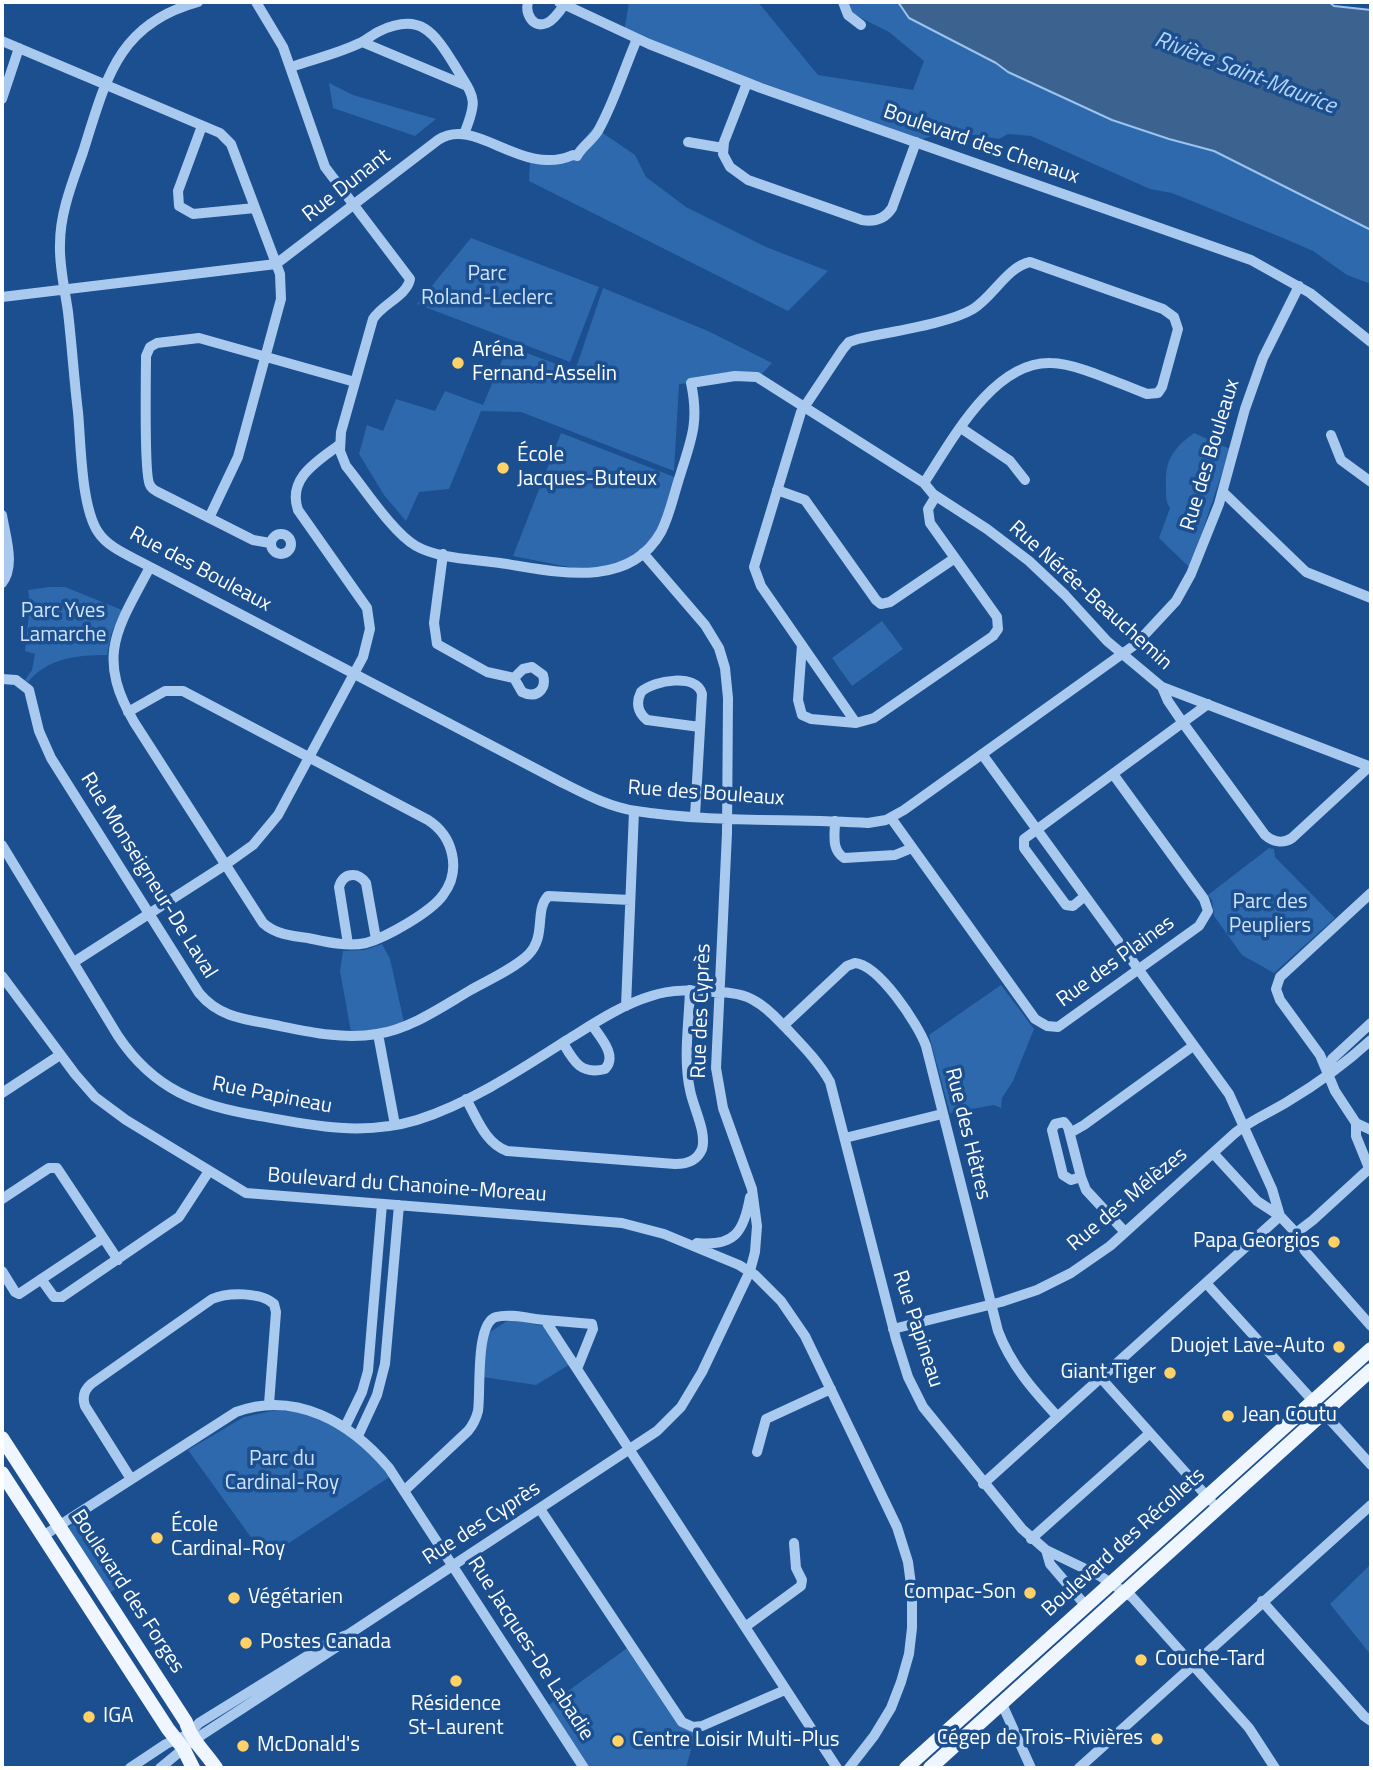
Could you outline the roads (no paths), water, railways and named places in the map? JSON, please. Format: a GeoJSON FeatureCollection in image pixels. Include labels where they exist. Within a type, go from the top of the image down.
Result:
{"type":"FeatureCollection","features":[{"type":"Feature","properties":{"kind":"main road","name":"Boulevard des Récollets"},"geometry":{"type":"LineString","coordinates":[[906,1768],[1371,1349]]}},
{"type":"Feature","properties":{"kind":"main road","name":"Boulevard des Récollets"},"geometry":{"type":"LineString","coordinates":[[930,1768],[1371,1370]]}},
{"type":"Feature","properties":{"kind":"main road","name":"Boulevard des Forges"},"geometry":{"type":"LineString","coordinates":[[2,1438],[186,1722],[186,1741],[193,1768]]}},
{"type":"Feature","properties":{"kind":"main road","name":"Boulevard des Forges"},"geometry":{"type":"LineString","coordinates":[[2,1472],[168,1729],[203,1748],[216,1768]]}},
{"type":"Feature","properties":{"kind":"street","name":"Rue des Bouleaux"},"geometry":{"type":"LineString","coordinates":[[198,2],[168,12],[144,27],[118,56],[105,84],[62,219],[60,250],[90,517],[97,531],[107,542],[150,567],[577,791],[602,802],[634,811],[868,823],[891,818],[1139,640],[1181,594],[1223,492],[1260,365],[1299,286]]}},
{"type":"Feature","properties":{"kind":"street"},"geometry":{"type":"LineString","coordinates":[[256,2],[279,37],[325,167],[408,274],[410,282],[406,289],[375,315],[342,426],[339,445],[346,466],[404,538],[420,548],[443,554],[588,574],[624,565],[643,553]]}},
{"type":"Feature","properties":{"kind":"street","name":"Boulevard des Chenaux"},"geometry":{"type":"LineString","coordinates":[[528,2],[526,10],[529,18],[540,24],[551,20],[562,4],[637,39],[747,83],[1233,253],[1264,266],[1299,286],[1371,342]]}},
{"type":"Feature","properties":{"kind":"street"},"geometry":{"type":"LineString","coordinates":[[844,2],[848,15],[860,25]]}},
{"type":"Feature","properties":{"kind":"street"},"geometry":{"type":"LineString","coordinates":[[291,67],[362,42],[382,30],[403,23],[417,23],[428,31],[449,57],[474,97],[464,134],[531,159],[551,161],[577,156],[578,152],[591,142],[600,127],[637,39]]}},
{"type":"Feature","properties":{"kind":"street"},"geometry":{"type":"LineString","coordinates":[[2,41],[223,135],[231,144],[281,279],[281,299],[235,464],[209,518]]}},
{"type":"Feature","properties":{"kind":"street"},"geometry":{"type":"LineString","coordinates":[[362,42],[467,86]]}},
{"type":"Feature","properties":{"kind":"street"},"geometry":{"type":"LineString","coordinates":[[2,99],[19,48]]}},
{"type":"Feature","properties":{"kind":"street"},"geometry":{"type":"LineString","coordinates":[[747,83],[723,148],[727,163],[742,178],[862,220],[886,215],[892,208],[916,142]]}},
{"type":"Feature","properties":{"kind":"street"},"geometry":{"type":"LineString","coordinates":[[202,126],[178,191],[179,206],[193,214],[255,208]]}},
{"type":"Feature","properties":{"kind":"street","name":"Rue Dunant"},"geometry":{"type":"LineString","coordinates":[[276,264],[438,139],[451,134],[464,134]]}},
{"type":"Feature","properties":{"kind":"street"},"geometry":{"type":"LineString","coordinates":[[688,142],[723,148]]}},
{"type":"Feature","properties":{"kind":"street"},"geometry":{"type":"LineString","coordinates":[[856,723],[758,582],[754,572],[755,556],[805,406],[849,342],[965,313],[979,305],[1026,262],[1041,264],[1163,309],[1177,321],[1178,329],[1162,387],[1155,394],[1147,394],[1063,364],[1042,363],[1024,368],[1005,379],[981,401],[924,483]]}},
{"type":"Feature","properties":{"kind":"street"},"geometry":{"type":"LineString","coordinates":[[2,297],[276,264]]}},
{"type":"Feature","properties":{"kind":"street"},"geometry":{"type":"LineString","coordinates":[[270,543],[253,540],[158,492],[149,483],[148,349],[157,343],[199,338],[355,382]]}},
{"type":"Feature","properties":{"kind":"street","name":"Rue Nérée-Beauchemin"},"geometry":{"type":"LineString","coordinates":[[643,553],[656,540],[663,526],[692,438],[696,407],[691,383],[735,376],[757,377],[924,483],[936,496],[1029,561],[1107,641],[1162,687],[1371,766]]}},
{"type":"Feature","properties":{"kind":"street"},"geometry":{"type":"LineString","coordinates":[[961,428],[1010,461],[1025,480]]}},
{"type":"Feature","properties":{"kind":"street"},"geometry":{"type":"LineString","coordinates":[[1331,435],[1341,460],[1371,482]]}},
{"type":"Feature","properties":{"kind":"street"},"geometry":{"type":"LineString","coordinates":[[74,962],[253,845],[282,807],[366,651],[370,622],[367,608],[298,510],[296,502],[297,486],[307,470],[339,445]]}},
{"type":"Feature","properties":{"kind":"street"},"geometry":{"type":"LineString","coordinates":[[777,490],[805,500],[881,604],[890,602],[955,558]]}},
{"type":"Feature","properties":{"kind":"street"},"geometry":{"type":"LineString","coordinates":[[1223,492],[1306,572],[1371,598]]}},
{"type":"Feature","properties":{"kind":"street"},"geometry":{"type":"LineString","coordinates":[[802,645],[798,700],[802,715],[811,719],[856,723],[874,718],[997,631],[997,617],[928,518],[928,509],[936,496]]}},
{"type":"Feature","properties":{"kind":"street"},"geometry":{"type":"LineString","coordinates":[[2,515],[9,567],[2,583]]}},
{"type":"Feature","properties":{"kind":"street","name":"Rue des Cyprès"},"geometry":{"type":"LineString","coordinates":[[186,1741],[205,1735],[338,1646],[349,1634],[630,1451],[662,1427],[684,1402],[702,1371],[750,1271],[757,1232],[752,1189],[723,1108],[716,1056],[727,817],[728,691],[721,653],[705,625],[643,553]]}},
{"type":"Feature","properties":{"kind":"street"},"geometry":{"type":"LineString","coordinates":[[443,554],[434,623],[437,644],[488,672],[514,678]]}},
{"type":"Feature","properties":{"kind":"street"},"geometry":{"type":"LineString","coordinates":[[128,712],[161,693],[178,690],[428,820],[442,831],[453,858],[453,874],[443,895],[431,907],[376,939],[363,943],[348,944],[290,935],[271,929],[261,919],[128,712],[114,680],[114,648],[122,621],[150,567]]}},
{"type":"Feature","properties":{"kind":"street","name":"Rue Monseigneur-De Laval"},"geometry":{"type":"LineString","coordinates":[[2,679],[16,680],[29,690],[39,731],[48,753],[199,993],[220,1011],[238,1018],[328,1035],[378,1034],[423,1018],[525,958],[539,940],[543,903],[548,896],[631,900]]}},
{"type":"Feature","properties":{"kind":"street"},"geometry":{"type":"LineString","coordinates":[[695,816],[702,694],[696,684],[685,681],[648,686],[641,692],[638,706],[647,720],[700,727]]}},
{"type":"Feature","properties":{"kind":"street"},"geometry":{"type":"LineString","coordinates":[[1162,687],[1183,723],[1265,835],[1274,841],[1286,842],[1292,838],[1371,766]]}},
{"type":"Feature","properties":{"kind":"street"},"geometry":{"type":"LineString","coordinates":[[1085,897],[1073,906],[1066,905],[1028,854],[1023,841],[1208,704]]}},
{"type":"Feature","properties":{"kind":"street"},"geometry":{"type":"LineString","coordinates":[[982,754],[1228,1094],[1272,1189],[1280,1216]]}},
{"type":"Feature","properties":{"kind":"street","name":"Rue des Plaines"},"geometry":{"type":"LineString","coordinates":[[891,818],[1041,1023],[1050,1027],[1061,1026],[1202,924],[1206,918],[1208,908],[1204,899],[1113,774]]}},
{"type":"Feature","properties":{"kind":"street"},"geometry":{"type":"LineString","coordinates":[[626,1006],[634,811]]}},
{"type":"Feature","properties":{"kind":"street"},"geometry":{"type":"LineString","coordinates":[[835,821],[835,846],[844,858],[895,855],[912,848]]}},
{"type":"Feature","properties":{"kind":"street","name":"Rue Papineau"},"geometry":{"type":"LineString","coordinates":[[2,845],[134,1058],[161,1083],[178,1093],[218,1108],[317,1126],[351,1129],[395,1125],[430,1116],[466,1099],[626,1006],[659,994],[690,990],[720,992],[755,1000],[783,1025],[825,1072],[835,1097],[893,1329],[908,1377],[923,1407],[983,1484],[1031,1539],[1046,1550],[1112,1582],[1126,1592],[1249,1728],[1275,1768]]}},
{"type":"Feature","properties":{"kind":"street"},"geometry":{"type":"LineString","coordinates":[[348,944],[339,887],[342,879],[351,874],[360,876],[366,883],[376,939]]}},
{"type":"Feature","properties":{"kind":"street"},"geometry":{"type":"LineString","coordinates":[[1371,893],[1280,977],[1276,985],[1278,996],[1319,1053],[1339,1098],[1356,1123],[1371,1130]]}},
{"type":"Feature","properties":{"kind":"street","name":"Rue des Hêtres"},"geometry":{"type":"LineString","coordinates":[[783,1025],[847,966],[855,963],[866,965],[907,1009],[926,1046],[990,1305],[1002,1342],[1014,1364],[1057,1416]]}},
{"type":"Feature","properties":{"kind":"street","name":"Boulevard du Chanoine-Moreau"},"geometry":{"type":"LineString","coordinates":[[3,981],[89,1091],[105,1105],[250,1194],[605,1220],[652,1230],[750,1271]]}},
{"type":"Feature","properties":{"kind":"street"},"geometry":{"type":"LineString","coordinates":[[466,1099],[489,1138],[507,1151],[675,1164],[691,1162],[700,1153],[703,1140],[688,1081],[690,990]]}},
{"type":"Feature","properties":{"kind":"street","name":"Rue des Mélèzes"},"geometry":{"type":"LineString","coordinates":[[1328,1075],[1332,1059],[1371,1023]]}},
{"type":"Feature","properties":{"kind":"street"},"geometry":{"type":"LineString","coordinates":[[563,1043],[574,1063],[580,1068],[590,1071],[605,1069],[610,1064],[611,1057],[592,1025]]}},
{"type":"Feature","properties":{"kind":"street"},"geometry":{"type":"LineString","coordinates":[[378,1034],[395,1125]]}},
{"type":"Feature","properties":{"kind":"street","name":"Rue des Mélèzes"},"geometry":{"type":"LineString","coordinates":[[893,1329],[990,1305],[1026,1294],[1062,1278],[1091,1260],[1125,1232],[1244,1126],[1340,1069],[1371,1040]]}},
{"type":"Feature","properties":{"kind":"street"},"geometry":{"type":"LineString","coordinates":[[1070,1133],[1193,1046]]}},
{"type":"Feature","properties":{"kind":"street"},"geometry":{"type":"LineString","coordinates":[[2,1093],[60,1055]]}},
{"type":"Feature","properties":{"kind":"street"},"geometry":{"type":"LineString","coordinates":[[845,1138],[942,1114]]}},
{"type":"Feature","properties":{"kind":"street"},"geometry":{"type":"LineString","coordinates":[[1081,1177],[1071,1180],[1064,1177],[1052,1130],[1055,1124],[1061,1122],[1067,1125],[1086,1190],[1125,1232]]}},
{"type":"Feature","properties":{"kind":"street"},"geometry":{"type":"LineString","coordinates":[[1296,1233],[1370,1167],[1356,1136],[1356,1123]]}},
{"type":"Feature","properties":{"kind":"street"},"geometry":{"type":"LineString","coordinates":[[1213,1153],[1257,1201],[1280,1216],[1296,1233],[1305,1251],[1371,1326]]}},
{"type":"Feature","properties":{"kind":"street"},"geometry":{"type":"LineString","coordinates":[[2,1199],[49,1168],[55,1168],[118,1260]]}},
{"type":"Feature","properties":{"kind":"street"},"geometry":{"type":"LineString","coordinates":[[41,1279],[52,1295],[60,1298],[179,1217],[209,1171]]}},
{"type":"Feature","properties":{"kind":"street"},"geometry":{"type":"LineString","coordinates":[[684,1242],[717,1244],[734,1236],[746,1220],[752,1189]]}},
{"type":"Feature","properties":{"kind":"street"},"geometry":{"type":"LineString","coordinates":[[345,1427],[366,1378],[382,1204]]}},
{"type":"Feature","properties":{"kind":"street"},"geometry":{"type":"LineString","coordinates":[[358,1436],[380,1387],[385,1364],[399,1205]]}},
{"type":"Feature","properties":{"kind":"street"},"geometry":{"type":"LineString","coordinates":[[983,1484],[1280,1216]]}},
{"type":"Feature","properties":{"kind":"street"},"geometry":{"type":"LineString","coordinates":[[2,1271],[17,1293],[103,1238]]}},
{"type":"Feature","properties":{"kind":"street"},"geometry":{"type":"LineString","coordinates":[[750,1271],[796,1320],[897,1527],[908,1562],[912,1602],[910,1645],[899,1690],[881,1726],[849,1768]]}},
{"type":"Feature","properties":{"kind":"street"},"geometry":{"type":"LineString","coordinates":[[1206,1283],[1371,1465]]}},
{"type":"Feature","properties":{"kind":"street"},"geometry":{"type":"LineString","coordinates":[[131,1479],[85,1406],[85,1390],[212,1299],[230,1295],[262,1297],[274,1304],[276,1312],[269,1404]]}},
{"type":"Feature","properties":{"kind":"street"},"geometry":{"type":"LineString","coordinates":[[374,1300],[391,1301]]}},
{"type":"Feature","properties":{"kind":"street"},"geometry":{"type":"LineString","coordinates":[[405,1490],[475,1421],[483,1336],[487,1323],[497,1317],[592,1324],[593,1329],[577,1369]]}},
{"type":"Feature","properties":{"kind":"street"},"geometry":{"type":"LineString","coordinates":[[545,1320],[837,1768]]}},
{"type":"Feature","properties":{"kind":"street"},"geometry":{"type":"LineString","coordinates":[[1100,1377],[1218,1508]]}},
{"type":"Feature","properties":{"kind":"street"},"geometry":{"type":"LineString","coordinates":[[757,1452],[766,1419],[831,1389]]}},
{"type":"Feature","properties":{"kind":"street","name":"Rue Jacques-De Labadie"},"geometry":{"type":"LineString","coordinates":[[43,1536],[231,1414],[269,1404],[300,1407],[345,1427],[377,1454],[405,1490],[582,1767]]}},
{"type":"Feature","properties":{"kind":"street"},"geometry":{"type":"LineString","coordinates":[[1031,1539],[1150,1433]]}},
{"type":"Feature","properties":{"kind":"street"},"geometry":{"type":"LineString","coordinates":[[1079,1768],[1371,1505]]}},
{"type":"Feature","properties":{"kind":"street"},"geometry":{"type":"LineString","coordinates":[[540,1510],[682,1722],[693,1727],[705,1725],[785,1690]]}},
{"type":"Feature","properties":{"kind":"street"},"geometry":{"type":"LineString","coordinates":[[744,1627],[801,1586],[794,1543]]}},
{"type":"Feature","properties":{"kind":"street"},"geometry":{"type":"LineString","coordinates":[[1046,1550],[1050,1564],[1086,1606]]}},
{"type":"Feature","properties":{"kind":"street"},"geometry":{"type":"LineString","coordinates":[[1262,1601],[1371,1721]]}},
{"type":"Feature","properties":{"kind":"street"},"geometry":{"type":"LineString","coordinates":[[1002,1704],[1031,1768]]}},
{"type":"Feature","properties":{"kind":"street"},"geometry":{"type":"LineString","coordinates":[[130,1768],[186,1741]]}},
{"type":"Feature","properties":{"kind":"street"},"geometry":{"type":"LineString","coordinates":[[160,1768],[186,1741]]}},
{"type":"Feature","properties":{"kind":"water","name":"Rivière Saint-Maurice"},"geometry":{"type":"Polygon","coordinates":[[[898,2],[1329,2],[1334,6],[1371,10],[1371,230],[1214,151],[1112,120],[1008,72],[996,63],[909,18],[898,2]]]}},
{"type":"Feature","properties":{"kind":"place","name":"Aréna Fernand-Asselin"},"geometry":{"type":"Point","coordinates":[458,363]}},
{"type":"Feature","properties":{"kind":"place","name":"École Jacques-Buteux"},"geometry":{"type":"Point","coordinates":[503,468]}},
{"type":"Feature","properties":{"kind":"place","name":"Papa Georgios"},"geometry":{"type":"Point","coordinates":[1334,1242]}},
{"type":"Feature","properties":{"kind":"place","name":"Duojet Lave-Auto"},"geometry":{"type":"Point","coordinates":[1339,1347]}},
{"type":"Feature","properties":{"kind":"place","name":"Giant Tiger"},"geometry":{"type":"Point","coordinates":[1170,1373]}},
{"type":"Feature","properties":{"kind":"place","name":"Jean Coutu"},"geometry":{"type":"Point","coordinates":[1228,1416]}},
{"type":"Feature","properties":{"kind":"place","name":"École Cardinal-Roy"},"geometry":{"type":"Point","coordinates":[157,1538]}},
{"type":"Feature","properties":{"kind":"place","name":"Compac-Son"},"geometry":{"type":"Point","coordinates":[1030,1593]}},
{"type":"Feature","properties":{"kind":"place","name":"Végétarien"},"geometry":{"type":"Point","coordinates":[234,1598]}},
{"type":"Feature","properties":{"kind":"place","name":"Postes Canada"},"geometry":{"type":"Point","coordinates":[246,1643]}},
{"type":"Feature","properties":{"kind":"place","name":"Couche-Tard"},"geometry":{"type":"Point","coordinates":[1141,1660]}},
{"type":"Feature","properties":{"kind":"place","name":"Résidence St-Laurent"},"geometry":{"type":"Point","coordinates":[456,1681]}},
{"type":"Feature","properties":{"kind":"place","name":"IGA"},"geometry":{"type":"Point","coordinates":[89,1717]}},
{"type":"Feature","properties":{"kind":"place","name":"Cégep de Trois-Rivières"},"geometry":{"type":"Point","coordinates":[1157,1739]}},
{"type":"Feature","properties":{"kind":"place","name":"Centre Loisir Multi-Plus"},"geometry":{"type":"Point","coordinates":[618,1741]}},
{"type":"Feature","properties":{"kind":"place","name":"McDonald's"},"geometry":{"type":"Point","coordinates":[243,1746]}},
{"type":"Feature","properties":{"kind":"park label","name":"Parc Roland-Leclerc"},"geometry":{"type":"Point","coordinates":[487,287]}},
{"type":"Feature","properties":{"kind":"park label","name":"Parc Yves Lamarche"},"geometry":{"type":"Point","coordinates":[63,624]}},
{"type":"Feature","properties":{"kind":"park label","name":"Parc des Peupliers"},"geometry":{"type":"Point","coordinates":[1270,915]}},
{"type":"Feature","properties":{"kind":"park label","name":"Parc du Cardinal-Roy"},"geometry":{"type":"Point","coordinates":[282,1472]}}]}
